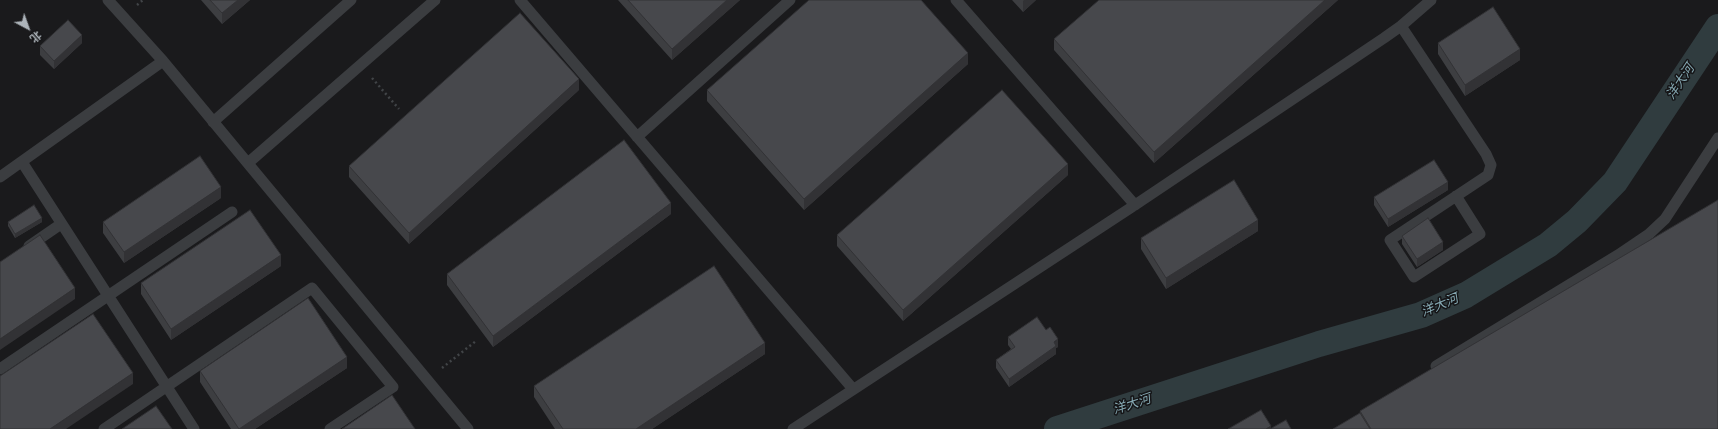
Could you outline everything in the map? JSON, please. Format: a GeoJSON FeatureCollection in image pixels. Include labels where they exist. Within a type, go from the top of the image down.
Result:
{"type":"FeatureCollection","features":[{"type":"Feature","properties":{"kind":"lane"},"geometry":{"type":"LineString","coordinates":[[108,0],[163,61],[468,429]]}},
{"type":"Feature","properties":{"kind":"lane"},"geometry":{"type":"LineString","coordinates":[[213,122],[351,0]]}},
{"type":"Feature","properties":{"kind":"lane"},"geometry":{"type":"LineString","coordinates":[[248,163],[435,0]]}},
{"type":"Feature","properties":{"kind":"lane"},"geometry":{"type":"LineString","coordinates":[[520,0],[853,389]]}},
{"type":"Feature","properties":{"kind":"lane"},"geometry":{"type":"LineString","coordinates":[[638,137],[790,0]]}},
{"type":"Feature","properties":{"kind":"lane"},"geometry":{"type":"LineString","coordinates":[[956,0],[1135,205]]}},
{"type":"Feature","properties":{"kind":"lane"},"geometry":{"type":"LineString","coordinates":[[793,429],[1135,205],[1401,26],[1431,0]]}},
{"type":"Feature","properties":{"kind":"lane"},"geometry":{"type":"LineString","coordinates":[[1401,26],[1486,154],[1491,165],[1488,175],[1456,196],[1390,240],[1414,277],[1480,234],[1456,196]]}},
{"type":"Feature","properties":{"kind":"lane"},"geometry":{"type":"LineString","coordinates":[[0,177],[163,61]]}},
{"type":"Feature","properties":{"kind":"lane"},"geometry":{"type":"LineString","coordinates":[[1425,373],[1618,255],[1649,234],[1665,219],[1718,138]]}},
{"type":"Feature","properties":{"kind":"lane"},"geometry":{"type":"LineString","coordinates":[[22,162],[194,429]]}},
{"type":"Feature","properties":{"kind":"lane"},"geometry":{"type":"LineString","coordinates":[[0,369],[232,212]]}},
{"type":"Feature","properties":{"kind":"lane"},"geometry":{"type":"LineString","coordinates":[[18,253],[61,224]]}},
{"type":"Feature","properties":{"kind":"lane"},"geometry":{"type":"LineString","coordinates":[[104,429],[312,288],[392,387],[330,429]]}},
{"type":"Feature","properties":{"kind":"path"},"geometry":{"type":"LineString","coordinates":[[360,65],[399,109]]}},
{"type":"Feature","properties":{"kind":"path"},"geometry":{"type":"LineString","coordinates":[[427,380],[476,342]]}},
{"type":"Feature","properties":{"kind":"building"},"geometry":{"type":"Polygon","coordinates":[[[210,0],[238,0],[222,13],[210,0]]]}},
{"type":"Feature","properties":{"kind":"building"},"geometry":{"type":"Polygon","coordinates":[[[628,0],[727,0],[672,49],[628,0]]]}},
{"type":"Feature","properties":{"kind":"building"},"geometry":{"type":"Polygon","coordinates":[[[809,0],[921,0],[968,53],[804,199],[707,90],[809,0]]]}},
{"type":"Feature","properties":{"kind":"building"},"geometry":{"type":"Polygon","coordinates":[[[1099,0],[1325,0],[1154,152],[1054,39],[1099,0]]]}},
{"type":"Feature","properties":{"kind":"building"},"geometry":{"type":"Polygon","coordinates":[[[1493,7],[1520,49],[1465,85],[1438,43],[1493,7]]]}},
{"type":"Feature","properties":{"kind":"building"},"geometry":{"type":"Polygon","coordinates":[[[520,13],[579,79],[409,233],[349,166],[520,13]]]}},
{"type":"Feature","properties":{"kind":"building"},"geometry":{"type":"Polygon","coordinates":[[[68,20],[82,35],[54,61],[40,46],[68,20]]]}},
{"type":"Feature","properties":{"kind":"building"},"geometry":{"type":"Polygon","coordinates":[[[1002,90],[1068,164],[903,310],[837,235],[1002,90]]]}},
{"type":"Feature","properties":{"kind":"building"},"geometry":{"type":"Polygon","coordinates":[[[624,140],[671,203],[493,336],[447,274],[624,140]]]}},
{"type":"Feature","properties":{"kind":"building"},"geometry":{"type":"Polygon","coordinates":[[[200,156],[221,187],[124,252],[103,222],[200,156]]]}},
{"type":"Feature","properties":{"kind":"building"},"geometry":{"type":"Polygon","coordinates":[[[1434,160],[1448,182],[1388,219],[1374,197],[1434,160]]]}},
{"type":"Feature","properties":{"kind":"building"},"geometry":{"type":"Polygon","coordinates":[[[1234,180],[1258,220],[1166,278],[1141,238],[1234,180]]]}},
{"type":"Feature","properties":{"kind":"building"},"geometry":{"type":"Polygon","coordinates":[[[1718,200],[1718,429],[1371,429],[1360,411],[1718,200]]]}},
{"type":"Feature","properties":{"kind":"building"},"geometry":{"type":"Polygon","coordinates":[[[34,205],[42,218],[15,234],[8,222],[34,205]]]}},
{"type":"Feature","properties":{"kind":"building"},"geometry":{"type":"Polygon","coordinates":[[[250,210],[281,255],[171,329],[141,283],[250,210]]]}},
{"type":"Feature","properties":{"kind":"building"},"geometry":{"type":"Polygon","coordinates":[[[1428,218],[1443,242],[1417,259],[1402,236],[1428,218]]]}},
{"type":"Feature","properties":{"kind":"building"},"geometry":{"type":"Polygon","coordinates":[[[40,235],[75,288],[0,339],[0,262],[40,235]]]}},
{"type":"Feature","properties":{"kind":"building"},"geometry":{"type":"Polygon","coordinates":[[[714,266],[765,343],[636,429],[563,429],[534,386],[714,266]]]}},
{"type":"Feature","properties":{"kind":"building"},"geometry":{"type":"Polygon","coordinates":[[[308,298],[347,357],[239,429],[200,371],[308,298]]]}},
{"type":"Feature","properties":{"kind":"building"},"geometry":{"type":"Polygon","coordinates":[[[93,314],[133,373],[50,429],[0,429],[0,376],[93,314]]]}},
{"type":"Feature","properties":{"kind":"building"},"geometry":{"type":"Polygon","coordinates":[[[1037,317],[1046,330],[1050,327],[1058,339],[1054,342],[1056,346],[1009,379],[996,360],[1015,347],[1008,337],[1037,317]]]}},
{"type":"Feature","properties":{"kind":"building"},"geometry":{"type":"Polygon","coordinates":[[[392,395],[415,429],[342,429],[392,395]]]}},
{"type":"Feature","properties":{"kind":"building"},"geometry":{"type":"Polygon","coordinates":[[[156,406],[172,429],[122,429],[156,406]]]}},
{"type":"Feature","properties":{"kind":"building"},"geometry":{"type":"Polygon","coordinates":[[[1261,410],[1271,426],[1266,429],[1228,429],[1261,410]]]}},
{"type":"Feature","properties":{"kind":"building"},"geometry":{"type":"Polygon","coordinates":[[[1360,413],[1370,429],[1333,429],[1360,413]]]}},
{"type":"Feature","properties":{"kind":"building"},"geometry":{"type":"Polygon","coordinates":[[[1286,420],[1291,429],[1270,429],[1286,420]]]}},
{"type":"Feature","properties":{"kind":"waterway","name":"洋大河"},"geometry":{"type":"LineString","coordinates":[[1057,429],[1319,344],[1421,315],[1466,295],[1548,245],[1577,221],[1615,182],[1718,27]]}}]}
